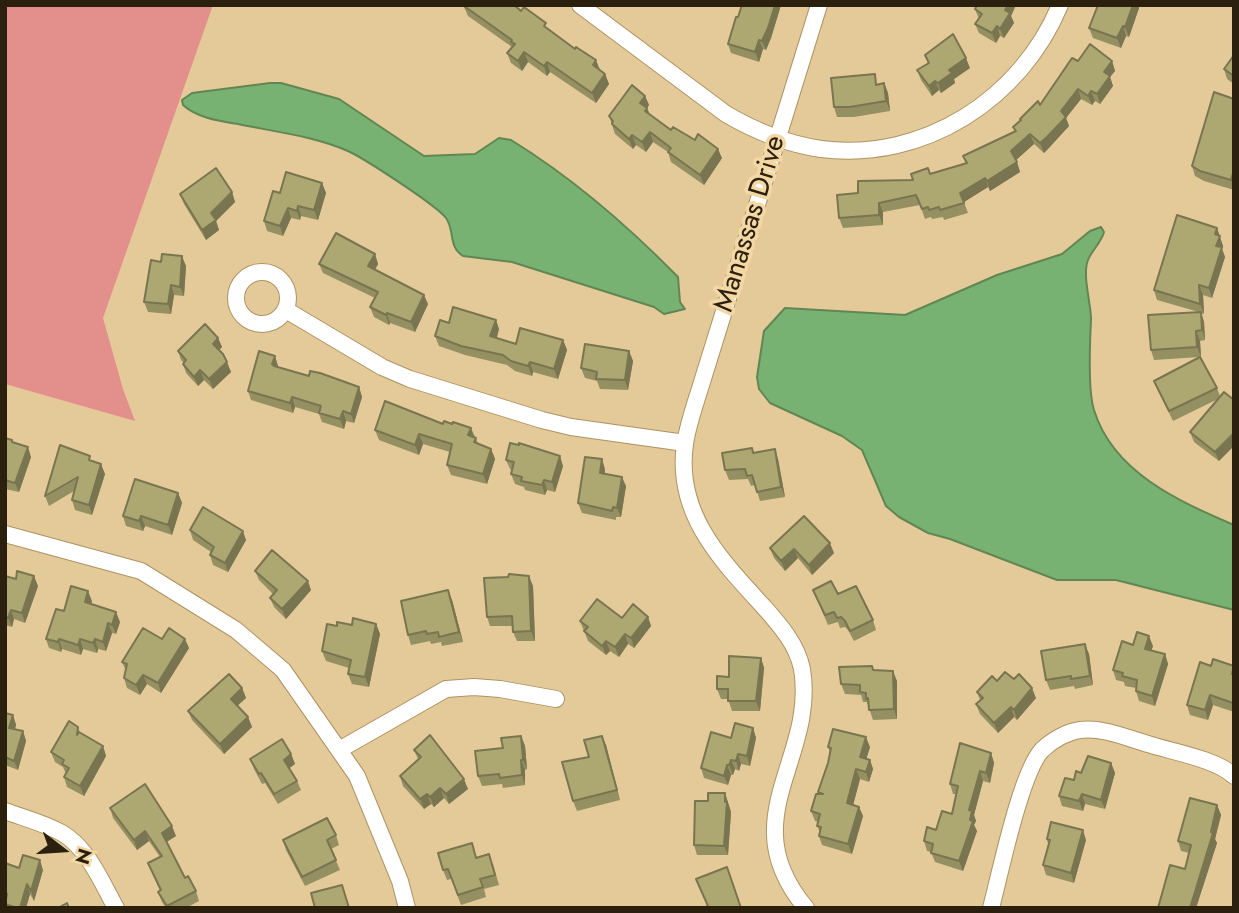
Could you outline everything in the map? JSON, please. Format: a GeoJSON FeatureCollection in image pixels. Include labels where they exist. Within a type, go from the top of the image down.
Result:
{"type":"FeatureCollection","features":[{"type":"Feature","properties":{"kind":"street"},"geometry":{"type":"LineString","coordinates":[[580,5],[726,114],[777,138],[823,149],[857,150],[898,144],[939,132],[976,111],[1013,79],[1042,41],[1060,5]]}},
{"type":"Feature","properties":{"kind":"street","name":"Manassas Drive"},"geometry":{"type":"LineString","coordinates":[[806,908],[784,876],[775,851],[774,837],[780,792],[803,707],[801,666],[782,627],[705,538],[692,510],[686,483],[685,443],[818,5]]}},
{"type":"Feature","properties":{"kind":"street"},"geometry":{"type":"LineString","coordinates":[[286,310],[382,367],[410,379],[562,424],[685,443]]}},
{"type":"Feature","properties":{"kind":"street"},"geometry":{"type":"LineString","coordinates":[[5,534],[141,571],[236,630],[283,670],[357,776],[400,881],[407,908]]}},
{"type":"Feature","properties":{"kind":"street"},"geometry":{"type":"LineString","coordinates":[[339,750],[446,689],[500,689],[555,699]]}},
{"type":"Feature","properties":{"kind":"street"},"geometry":{"type":"LineString","coordinates":[[991,908],[1024,788],[1033,765],[1042,750],[1068,733],[1082,730],[1108,732],[1216,765],[1234,776]]}},
{"type":"Feature","properties":{"kind":"street"},"geometry":{"type":"LineString","coordinates":[[5,811],[64,834],[81,850],[98,874],[116,908]]}},
{"type":"Feature","properties":{"kind":"shaded area"},"geometry":{"type":"Polygon","coordinates":[[[5,5],[213,5],[103,318],[135,421],[5,384],[5,5]]]}},
{"type":"Feature","properties":{"kind":"shaded area"},"geometry":{"type":"Polygon","coordinates":[[[281,83],[339,99],[424,156],[475,154],[499,138],[511,140],[578,186],[659,258],[678,277],[680,302],[685,309],[664,314],[654,307],[512,262],[463,256],[455,248],[449,223],[440,212],[348,151],[308,138],[209,118],[183,105],[182,100],[192,93],[281,83]]]}},
{"type":"Feature","properties":{"kind":"shaded area"},"geometry":{"type":"Polygon","coordinates":[[[1101,227],[1104,232],[1101,240],[1086,266],[1091,312],[1090,379],[1094,410],[1103,432],[1116,451],[1150,482],[1191,506],[1234,525],[1234,610],[1116,580],[1057,580],[928,533],[899,517],[886,506],[862,450],[842,436],[770,403],[759,389],[757,377],[764,331],[785,308],[905,315],[997,275],[1062,254],[1090,231],[1101,227]]]}},
{"type":"Feature","properties":{"kind":"building"},"geometry":{"type":"Polygon","coordinates":[[[465,5],[514,5],[521,11],[524,7],[575,49],[576,47],[596,60],[593,65],[605,74],[592,93],[547,62],[544,66],[524,52],[518,61],[507,53],[515,44],[512,40],[465,5]]]}},
{"type":"Feature","properties":{"kind":"building"},"geometry":{"type":"Polygon","coordinates":[[[742,5],[775,5],[768,28],[762,41],[759,40],[755,52],[728,44],[742,5]]]}},
{"type":"Feature","properties":{"kind":"building"},"geometry":{"type":"Polygon","coordinates":[[[977,5],[1008,5],[1005,10],[1010,13],[1000,29],[997,26],[992,33],[975,24],[982,14],[975,9],[977,5]]]}},
{"type":"Feature","properties":{"kind":"building"},"geometry":{"type":"Polygon","coordinates":[[[1098,5],[1133,5],[1125,27],[1123,26],[1117,38],[1089,28],[1098,5]]]}},
{"type":"Feature","properties":{"kind":"building"},"geometry":{"type":"Polygon","coordinates":[[[953,34],[966,58],[949,70],[952,73],[929,86],[917,70],[929,63],[925,55],[953,34]]]}},
{"type":"Feature","properties":{"kind":"building"},"geometry":{"type":"Polygon","coordinates":[[[1090,44],[1112,61],[1104,72],[1110,76],[1097,94],[1091,91],[1088,96],[1078,89],[1061,111],[1066,117],[1047,137],[1040,143],[1030,134],[1011,151],[1017,162],[987,181],[985,178],[960,193],[964,203],[940,210],[939,207],[922,209],[916,195],[879,203],[879,215],[839,218],[837,195],[858,193],[858,181],[913,180],[911,174],[928,168],[930,174],[967,163],[963,156],[1016,131],[1013,127],[1038,101],[1040,105],[1072,58],[1078,61],[1090,44]]]}},
{"type":"Feature","properties":{"kind":"building"},"geometry":{"type":"Polygon","coordinates":[[[1234,55],[1234,76],[1224,69],[1234,55]]]}},
{"type":"Feature","properties":{"kind":"building"},"geometry":{"type":"Polygon","coordinates":[[[875,74],[876,85],[884,83],[886,101],[834,107],[831,78],[875,74]]]}},
{"type":"Feature","properties":{"kind":"building"},"geometry":{"type":"Polygon","coordinates":[[[632,85],[645,96],[640,103],[647,108],[645,111],[671,130],[673,127],[695,140],[698,134],[718,149],[700,175],[668,152],[671,148],[650,132],[642,142],[632,135],[629,139],[612,124],[609,116],[632,85]]]}},
{"type":"Feature","properties":{"kind":"building"},"geometry":{"type":"Polygon","coordinates":[[[1214,92],[1234,99],[1234,170],[1231,180],[1192,166],[1214,92]]]}},
{"type":"Feature","properties":{"kind":"building"},"geometry":{"type":"Polygon","coordinates":[[[216,168],[232,192],[211,213],[216,220],[202,230],[180,194],[216,168]]]}},
{"type":"Feature","properties":{"kind":"building"},"geometry":{"type":"Polygon","coordinates":[[[286,172],[322,183],[314,210],[298,206],[297,211],[288,208],[280,226],[264,221],[273,191],[280,193],[286,172]]]}},
{"type":"Feature","properties":{"kind":"building"},"geometry":{"type":"Polygon","coordinates":[[[1177,215],[1217,228],[1215,234],[1220,236],[1216,246],[1222,247],[1209,288],[1199,285],[1200,304],[1154,290],[1177,215]]]}},
{"type":"Feature","properties":{"kind":"building"},"geometry":{"type":"Polygon","coordinates":[[[336,233],[375,254],[368,266],[424,295],[411,322],[370,307],[378,292],[319,264],[336,233]]]}},
{"type":"Feature","properties":{"kind":"building"},"geometry":{"type":"Polygon","coordinates":[[[162,254],[182,256],[180,287],[171,285],[168,304],[144,302],[151,260],[161,262],[162,254]]]}},
{"type":"Feature","properties":{"kind":"building"},"geometry":{"type":"Polygon","coordinates":[[[453,307],[496,320],[490,336],[516,344],[520,328],[563,340],[554,369],[530,362],[528,366],[511,361],[503,355],[461,346],[435,336],[440,320],[449,323],[453,307]]]}},
{"type":"Feature","properties":{"kind":"building"},"geometry":{"type":"Polygon","coordinates":[[[1201,312],[1202,330],[1196,331],[1197,347],[1151,350],[1148,315],[1201,312]]]}},
{"type":"Feature","properties":{"kind":"building"},"geometry":{"type":"Polygon","coordinates":[[[205,324],[218,338],[213,344],[227,362],[209,379],[200,370],[194,377],[183,364],[186,360],[178,351],[205,324]]]}},
{"type":"Feature","properties":{"kind":"building"},"geometry":{"type":"Polygon","coordinates":[[[585,344],[629,351],[625,380],[596,379],[597,372],[581,368],[585,344]]]}},
{"type":"Feature","properties":{"kind":"building"},"geometry":{"type":"Polygon","coordinates":[[[259,351],[275,356],[272,364],[274,366],[309,376],[310,371],[320,373],[359,387],[351,414],[343,411],[340,419],[319,413],[321,406],[292,397],[290,403],[248,391],[259,351]]]}},
{"type":"Feature","properties":{"kind":"building"},"geometry":{"type":"Polygon","coordinates":[[[1200,357],[1217,388],[1169,411],[1154,381],[1200,357]]]}},
{"type":"Feature","properties":{"kind":"building"},"geometry":{"type":"Polygon","coordinates":[[[1224,392],[1234,400],[1234,433],[1215,452],[1190,432],[1224,392]]]}},
{"type":"Feature","properties":{"kind":"building"},"geometry":{"type":"Polygon","coordinates":[[[385,401],[443,424],[444,421],[453,422],[471,428],[468,435],[476,438],[474,442],[491,449],[483,474],[447,465],[452,444],[419,434],[415,445],[375,430],[385,401]]]}},
{"type":"Feature","properties":{"kind":"building"},"geometry":{"type":"Polygon","coordinates":[[[5,438],[28,447],[15,483],[5,480],[5,438]]]}},
{"type":"Feature","properties":{"kind":"building"},"geometry":{"type":"Polygon","coordinates":[[[510,443],[519,443],[560,456],[552,482],[544,480],[542,485],[521,481],[522,477],[511,474],[514,462],[506,460],[510,443]]]}},
{"type":"Feature","properties":{"kind":"building"},"geometry":{"type":"Polygon","coordinates":[[[60,445],[90,456],[89,460],[101,464],[89,505],[72,500],[78,477],[45,496],[60,445]]]}},
{"type":"Feature","properties":{"kind":"building"},"geometry":{"type":"Polygon","coordinates":[[[752,448],[753,453],[775,449],[781,487],[757,492],[752,475],[747,476],[745,469],[725,470],[722,453],[752,448]]]}},
{"type":"Feature","properties":{"kind":"building"},"geometry":{"type":"Polygon","coordinates":[[[585,457],[602,459],[600,473],[622,477],[617,508],[613,507],[612,511],[578,503],[585,457]]]}},
{"type":"Feature","properties":{"kind":"building"},"geometry":{"type":"Polygon","coordinates":[[[135,479],[178,493],[168,525],[141,516],[139,521],[123,516],[135,479]]]}},
{"type":"Feature","properties":{"kind":"building"},"geometry":{"type":"Polygon","coordinates":[[[203,507],[243,531],[225,563],[210,555],[214,547],[190,530],[203,507]]]}},
{"type":"Feature","properties":{"kind":"building"},"geometry":{"type":"Polygon","coordinates":[[[804,516],[830,543],[809,565],[794,549],[781,561],[770,548],[804,516]]]}},
{"type":"Feature","properties":{"kind":"building"},"geometry":{"type":"Polygon","coordinates":[[[272,550],[308,581],[282,609],[270,598],[277,590],[255,571],[272,550]]]}},
{"type":"Feature","properties":{"kind":"building"},"geometry":{"type":"Polygon","coordinates":[[[17,571],[34,576],[22,613],[11,610],[8,618],[5,617],[5,576],[16,579],[17,571]]]}},
{"type":"Feature","properties":{"kind":"building"},"geometry":{"type":"Polygon","coordinates":[[[509,574],[529,576],[531,631],[513,632],[512,616],[487,617],[484,578],[508,577],[509,574]]]}},
{"type":"Feature","properties":{"kind":"building"},"geometry":{"type":"Polygon","coordinates":[[[831,581],[838,594],[856,586],[873,620],[850,631],[845,621],[841,617],[837,618],[834,612],[825,615],[813,590],[831,581]]]}},
{"type":"Feature","properties":{"kind":"building"},"geometry":{"type":"Polygon","coordinates":[[[71,586],[88,591],[85,602],[116,612],[112,625],[108,623],[103,642],[95,639],[93,643],[80,639],[78,645],[59,639],[58,642],[46,639],[56,609],[64,611],[71,586]]]}},
{"type":"Feature","properties":{"kind":"building"},"geometry":{"type":"Polygon","coordinates":[[[448,590],[459,632],[439,637],[438,632],[427,634],[426,631],[408,635],[401,601],[448,590]]]}},
{"type":"Feature","properties":{"kind":"building"},"geometry":{"type":"Polygon","coordinates":[[[597,599],[622,618],[633,604],[648,617],[631,638],[625,634],[615,647],[606,641],[602,646],[584,631],[588,627],[580,621],[597,599]]]}},
{"type":"Feature","properties":{"kind":"building"},"geometry":{"type":"Polygon","coordinates":[[[353,618],[376,624],[365,677],[348,674],[351,660],[322,651],[327,624],[337,626],[337,622],[352,625],[353,618]]]}},
{"type":"Feature","properties":{"kind":"building"},"geometry":{"type":"Polygon","coordinates":[[[143,628],[162,639],[169,628],[185,639],[158,683],[143,675],[136,685],[124,678],[127,664],[122,662],[143,628]]]}},
{"type":"Feature","properties":{"kind":"building"},"geometry":{"type":"Polygon","coordinates":[[[1137,632],[1149,636],[1145,649],[1165,654],[1152,696],[1136,691],[1137,680],[1113,670],[1122,641],[1133,645],[1137,632]]]}},
{"type":"Feature","properties":{"kind":"building"},"geometry":{"type":"Polygon","coordinates":[[[1085,644],[1090,676],[1046,680],[1041,651],[1085,644]]]}},
{"type":"Feature","properties":{"kind":"building"},"geometry":{"type":"Polygon","coordinates":[[[729,656],[761,658],[756,701],[728,701],[728,689],[717,689],[717,676],[729,677],[729,656]]]}},
{"type":"Feature","properties":{"kind":"building"},"geometry":{"type":"Polygon","coordinates":[[[1213,659],[1234,666],[1233,703],[1210,695],[1205,710],[1187,705],[1200,662],[1211,666],[1213,659]]]}},
{"type":"Feature","properties":{"kind":"building"},"geometry":{"type":"Polygon","coordinates":[[[872,666],[873,670],[893,671],[894,709],[869,710],[868,698],[866,699],[866,693],[860,692],[860,685],[841,684],[839,667],[872,666]]]}},
{"type":"Feature","properties":{"kind":"building"},"geometry":{"type":"Polygon","coordinates":[[[1005,672],[1014,679],[1019,674],[1032,688],[1014,710],[1011,707],[994,723],[976,704],[983,698],[977,692],[992,676],[997,681],[1005,672]]]}},
{"type":"Feature","properties":{"kind":"building"},"geometry":{"type":"Polygon","coordinates":[[[229,674],[242,688],[231,699],[248,717],[220,744],[188,711],[229,674]]]}},
{"type":"Feature","properties":{"kind":"building"},"geometry":{"type":"Polygon","coordinates":[[[5,713],[13,715],[9,728],[23,731],[14,761],[5,757],[5,713]]]}},
{"type":"Feature","properties":{"kind":"building"},"geometry":{"type":"Polygon","coordinates":[[[69,721],[78,727],[77,735],[79,732],[103,746],[80,786],[64,777],[69,768],[62,764],[64,760],[51,752],[69,721]]]}},
{"type":"Feature","properties":{"kind":"building"},"geometry":{"type":"Polygon","coordinates":[[[735,723],[753,728],[747,756],[738,754],[736,761],[731,760],[724,776],[701,768],[711,732],[731,738],[735,723]]]}},
{"type":"Feature","properties":{"kind":"building"},"geometry":{"type":"Polygon","coordinates":[[[833,729],[866,737],[860,757],[870,760],[866,772],[856,769],[847,803],[859,807],[848,844],[819,836],[821,827],[817,826],[820,814],[811,811],[816,794],[823,794],[818,792],[828,763],[831,748],[828,747],[833,729]]]}},
{"type":"Feature","properties":{"kind":"building"},"geometry":{"type":"Polygon","coordinates":[[[430,735],[464,779],[446,794],[440,788],[430,797],[427,794],[420,799],[400,776],[421,757],[414,750],[430,735]]]}},
{"type":"Feature","properties":{"kind":"building"},"geometry":{"type":"Polygon","coordinates":[[[521,736],[522,775],[500,778],[499,774],[478,776],[475,751],[503,748],[501,738],[521,736]]]}},
{"type":"Feature","properties":{"kind":"building"},"geometry":{"type":"Polygon","coordinates":[[[602,736],[617,790],[573,801],[562,762],[589,757],[584,740],[602,736]]]}},
{"type":"Feature","properties":{"kind":"building"},"geometry":{"type":"Polygon","coordinates":[[[282,739],[291,754],[284,760],[297,781],[274,794],[250,759],[282,739]]]}},
{"type":"Feature","properties":{"kind":"building"},"geometry":{"type":"Polygon","coordinates":[[[960,743],[991,753],[986,773],[980,771],[969,810],[972,811],[970,820],[973,821],[959,861],[931,853],[933,844],[924,841],[927,827],[936,830],[942,811],[952,814],[958,786],[950,784],[960,743]]]}},
{"type":"Feature","properties":{"kind":"building"},"geometry":{"type":"Polygon","coordinates":[[[1088,756],[1111,763],[1101,800],[1082,794],[1079,801],[1059,796],[1065,778],[1074,780],[1076,771],[1081,773],[1088,756]]]}},
{"type":"Feature","properties":{"kind":"building"},"geometry":{"type":"Polygon","coordinates":[[[145,784],[172,826],[162,833],[185,878],[188,876],[196,891],[167,906],[158,892],[161,890],[148,863],[162,856],[145,831],[134,840],[110,808],[145,784]]]}},
{"type":"Feature","properties":{"kind":"building"},"geometry":{"type":"Polygon","coordinates":[[[708,793],[725,793],[727,802],[724,846],[694,845],[695,801],[708,801],[708,793]]]}},
{"type":"Feature","properties":{"kind":"building"},"geometry":{"type":"Polygon","coordinates":[[[1190,798],[1217,805],[1211,832],[1213,833],[1190,908],[1158,908],[1170,865],[1185,869],[1191,845],[1178,841],[1190,798]]]}},
{"type":"Feature","properties":{"kind":"building"},"geometry":{"type":"Polygon","coordinates":[[[327,818],[336,835],[327,840],[336,860],[302,877],[283,840],[327,818]]]}},
{"type":"Feature","properties":{"kind":"building"},"geometry":{"type":"Polygon","coordinates":[[[1051,822],[1083,830],[1071,873],[1043,865],[1050,840],[1047,839],[1051,822]]]}},
{"type":"Feature","properties":{"kind":"building"},"geometry":{"type":"Polygon","coordinates":[[[472,843],[476,858],[489,854],[495,875],[480,879],[483,887],[458,895],[448,869],[443,870],[438,853],[472,843]]]}},
{"type":"Feature","properties":{"kind":"building"},"geometry":{"type":"Polygon","coordinates":[[[23,855],[40,860],[31,891],[27,884],[20,908],[17,908],[5,904],[5,863],[19,868],[23,855]]]}},
{"type":"Feature","properties":{"kind":"building"},"geometry":{"type":"Polygon","coordinates":[[[727,867],[741,908],[703,908],[708,906],[696,879],[727,867]]]}},
{"type":"Feature","properties":{"kind":"building"},"geometry":{"type":"Polygon","coordinates":[[[342,885],[349,908],[315,908],[311,893],[342,885]]]}}]}
